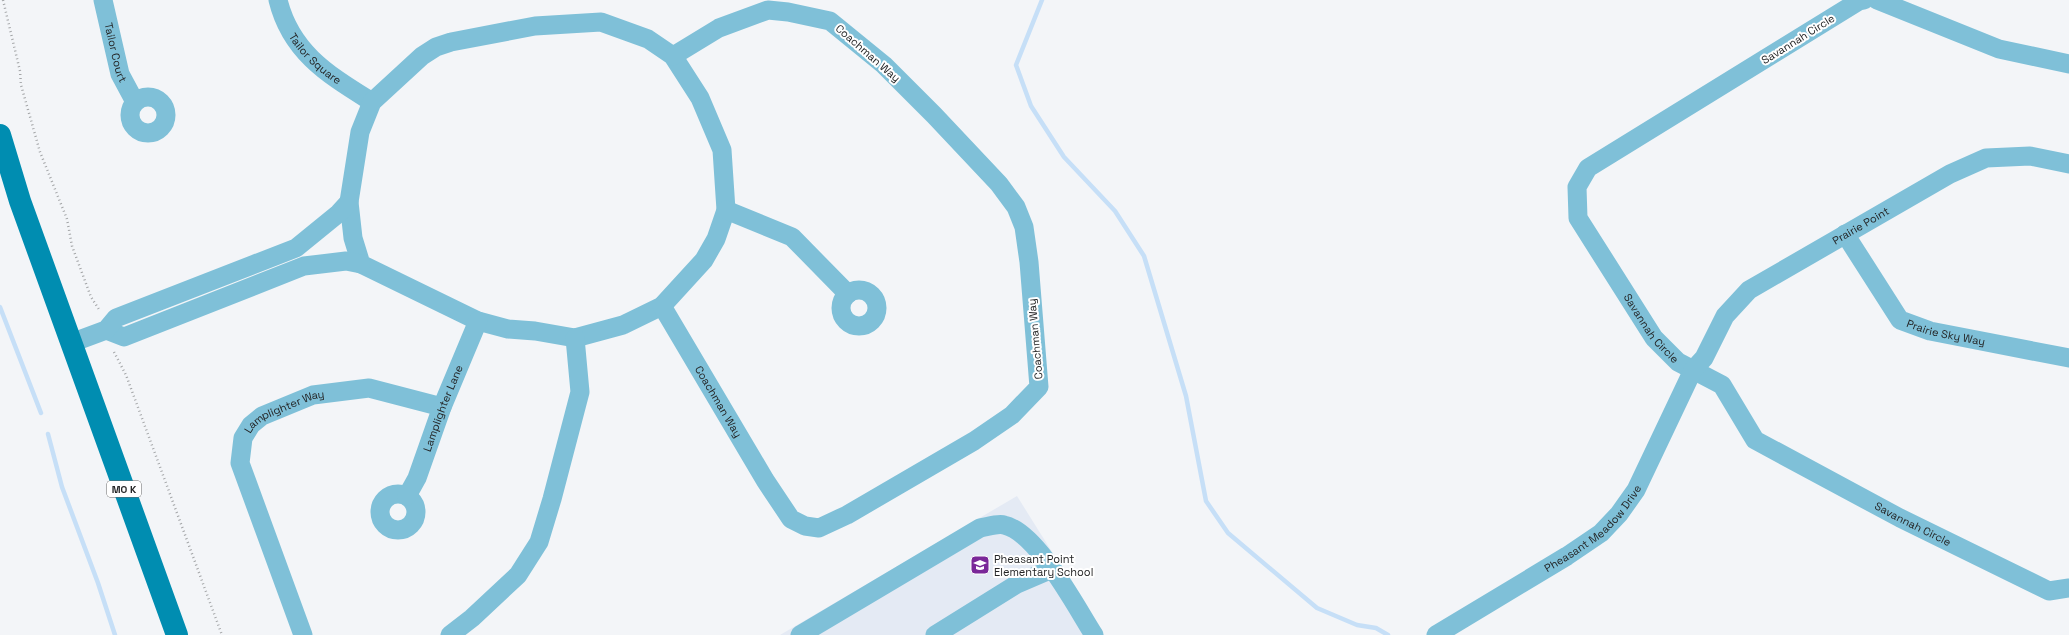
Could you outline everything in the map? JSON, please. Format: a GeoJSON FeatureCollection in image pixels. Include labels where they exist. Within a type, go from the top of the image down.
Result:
{"type":"FeatureCollection","features":[{"type":"Feature","properties":{"kind":"main road","name":"MO K"},"geometry":{"type":"LineString","coordinates":[[0,135],[20,201],[177,635]]}},
{"type":"Feature","properties":{"kind":"street","name":"Tailor Court"},"geometry":{"type":"LineString","coordinates":[[103,0],[120,74],[135,102]]}},
{"type":"Feature","properties":{"kind":"street","name":"Tailor Square"},"geometry":{"type":"LineString","coordinates":[[278,0],[282,16],[299,47],[314,63],[333,78],[372,102]]}},
{"type":"Feature","properties":{"kind":"street","name":"Savannah Circle"},"geometry":{"type":"LineString","coordinates":[[1864,0],[1852,5],[1588,168],[1577,188],[1578,218],[1654,338],[1678,362],[1722,385],[1755,440],[1900,518],[2049,591],[2069,588]]}},
{"type":"Feature","properties":{"kind":"street"},"geometry":{"type":"LineString","coordinates":[[1877,0],[1999,49],[2069,64]]}},
{"type":"Feature","properties":{"kind":"street","name":"Coachman Way"},"geometry":{"type":"LineString","coordinates":[[662,306],[765,480],[791,519],[805,526],[819,528],[847,515],[974,440],[1012,415],[1039,387],[1029,262],[1024,226],[1016,207],[999,184],[884,64],[830,21],[788,12],[768,10],[719,28],[673,56]]}},
{"type":"Feature","properties":{"kind":"street"},"geometry":{"type":"LineString","coordinates":[[106,330],[124,337],[304,266],[346,261],[361,264],[478,321],[508,329],[535,331],[575,338],[623,325],[662,306],[707,256],[716,239],[726,210],[722,150],[700,98],[673,56],[648,39],[601,22],[535,26],[452,42],[436,47],[422,56],[372,102],[360,132],[349,202],[353,238],[361,264]]}},
{"type":"Feature","properties":{"kind":"street","name":"Prairie Point"},"geometry":{"type":"LineString","coordinates":[[1694,370],[1704,358],[1725,316],[1749,290],[1950,174],[1986,158],[2030,156],[2069,164]]}},
{"type":"Feature","properties":{"kind":"street"},"geometry":{"type":"LineString","coordinates":[[71,343],[106,330],[116,318],[296,248],[339,213],[349,202]]}},
{"type":"Feature","properties":{"kind":"street"},"geometry":{"type":"LineString","coordinates":[[726,210],[792,237],[848,294]]}},
{"type":"Feature","properties":{"kind":"street","name":"Prairie Sky Way"},"geometry":{"type":"LineString","coordinates":[[1845,234],[1900,320],[1930,331],[2069,358]]}},
{"type":"Feature","properties":{"kind":"street"},"geometry":{"type":"LineString","coordinates":[[296,248],[304,266]]}},
{"type":"Feature","properties":{"kind":"street"},"geometry":{"type":"LineString","coordinates":[[224,276],[232,294]]}},
{"type":"Feature","properties":{"kind":"street","name":"Lamplighter Lane"},"geometry":{"type":"LineString","coordinates":[[406,496],[417,478],[442,407],[478,321]]}},
{"type":"Feature","properties":{"kind":"street"},"geometry":{"type":"LineString","coordinates":[[450,635],[472,618],[518,575],[538,542],[580,392],[575,338]]}},
{"type":"Feature","properties":{"kind":"street","name":"Pheasant Meadow Drive"},"geometry":{"type":"LineString","coordinates":[[1442,632],[1601,533],[1619,514],[1636,490],[1694,370]]}},
{"type":"Feature","properties":{"kind":"street","name":"Lamplighter Way"},"geometry":{"type":"LineString","coordinates":[[303,635],[240,464],[243,438],[251,425],[262,416],[313,395],[369,388],[442,407]]}},
{"type":"Feature","properties":{"kind":"street"},"geometry":{"type":"LineString","coordinates":[[800,635],[980,528],[1003,524],[1017,529],[1030,539],[1052,569],[1094,635]]}},
{"type":"Feature","properties":{"kind":"street"},"geometry":{"type":"LineString","coordinates":[[935,635],[1018,584],[1052,569]]}},
{"type":"Feature","properties":{"kind":"path"},"geometry":{"type":"LineString","coordinates":[[3,0],[20,71],[21,85],[40,152],[68,219],[75,253],[115,354],[126,375],[222,635]]}},
{"type":"Feature","properties":{"kind":"shaded area","name":"Pheasant Point Elementary School"},"geometry":{"type":"Polygon","coordinates":[[[1017,496],[1104,635],[780,635],[1017,496]]]}},
{"type":"Feature","properties":{"kind":"waterway"},"geometry":{"type":"LineString","coordinates":[[1042,0],[1016,65],[1031,106],[1064,157],[1115,211],[1144,256],[1186,396],[1206,501],[1228,533],[1317,608],[1357,625],[1376,628],[1388,635]]}},
{"type":"Feature","properties":{"kind":"waterway"},"geometry":{"type":"LineString","coordinates":[[0,307],[41,413]]}},
{"type":"Feature","properties":{"kind":"waterway"},"geometry":{"type":"LineString","coordinates":[[48,434],[62,487],[98,583],[115,635]]}},
{"type":"Feature","properties":{"kind":"place","name":"Pheasant Point Elementary School"},"geometry":{"type":"Point","coordinates":[980,565]}}]}
